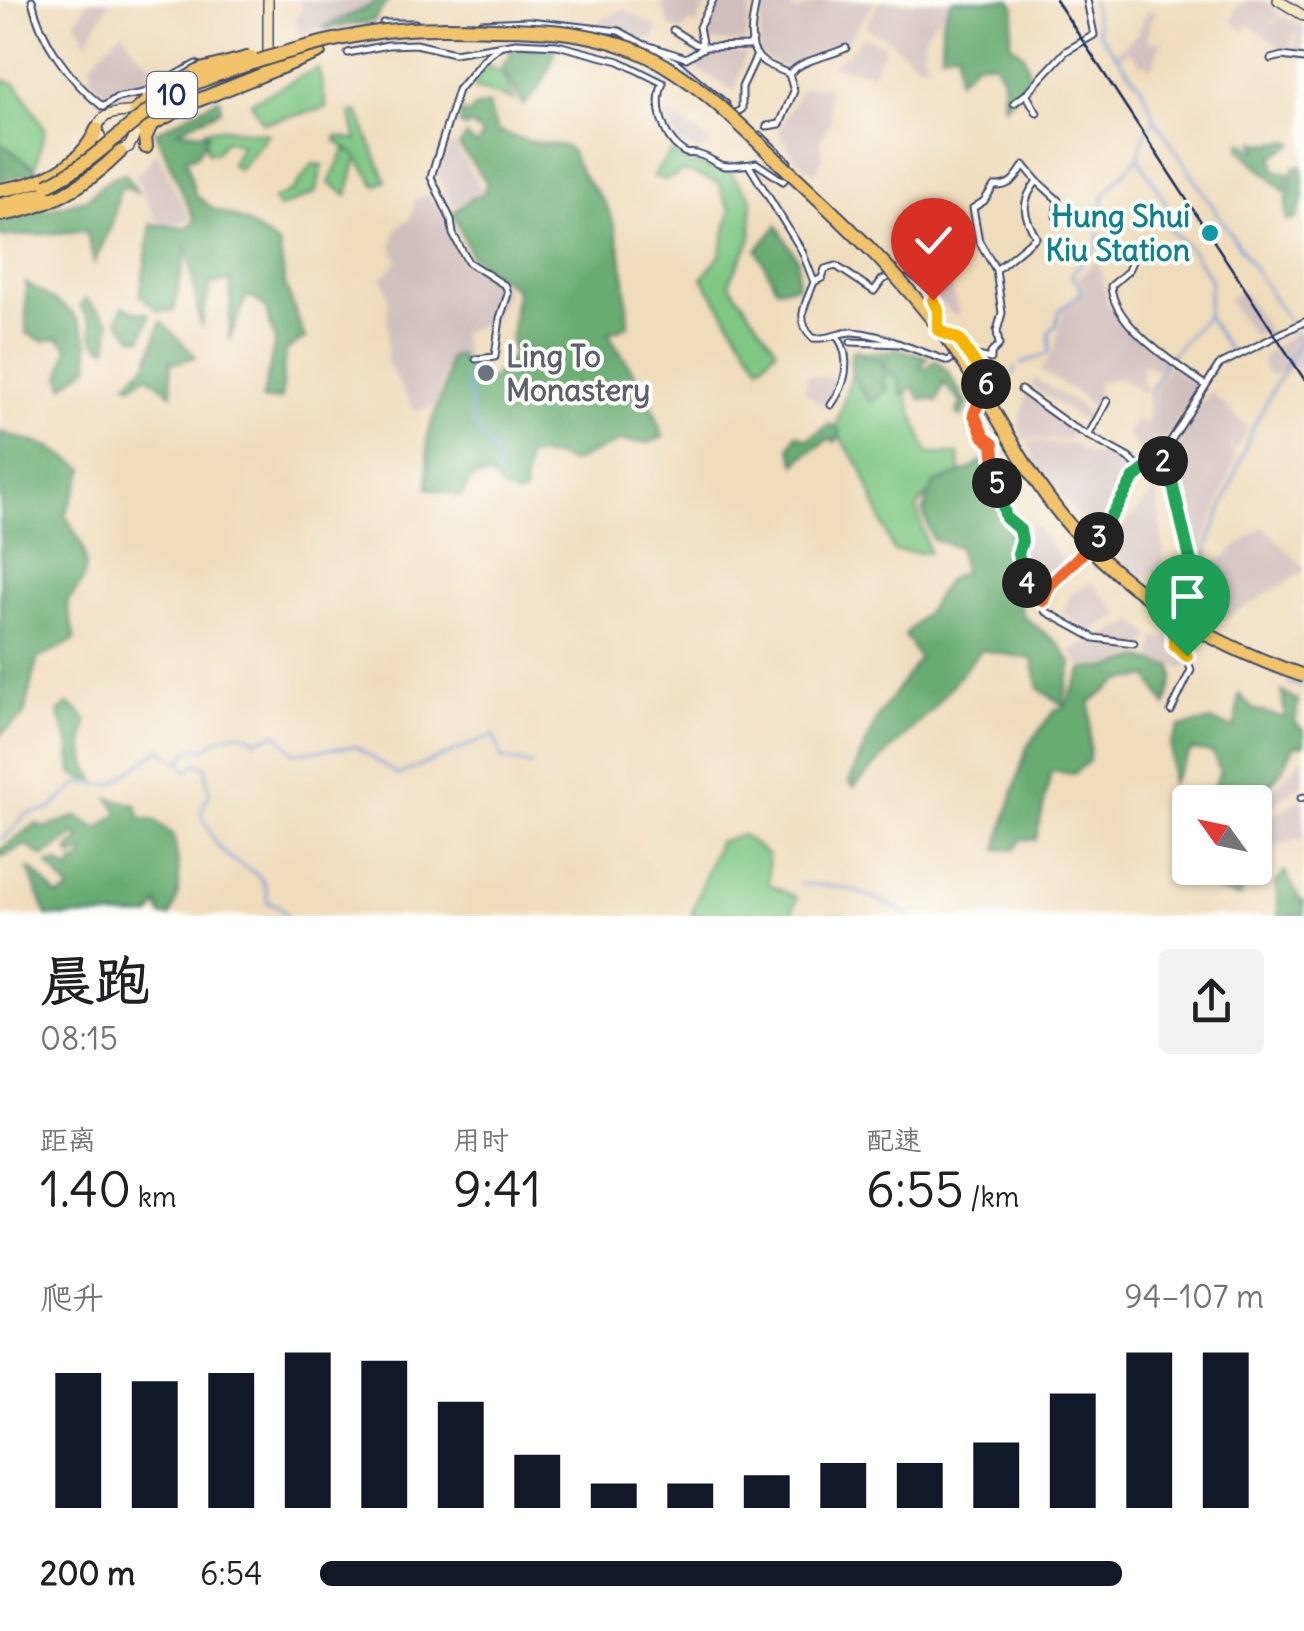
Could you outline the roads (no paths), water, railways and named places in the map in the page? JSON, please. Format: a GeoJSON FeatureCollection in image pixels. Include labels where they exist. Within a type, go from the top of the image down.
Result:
{"type":"FeatureCollection","features":[{"type":"Feature","properties":{"kind":"highway","name":"10"},"geometry":{"type":"LineString","coordinates":[[0,202],[49,188],[144,114],[202,80],[318,48],[414,29],[552,30],[620,44],[677,73],[712,101],[839,218],[908,288],[966,364],[1051,502],[1101,558],[1142,594],[1196,630],[1257,660],[1304,676]]}},
{"type":"Feature","properties":{"kind":"highway","name":"10"},"geometry":{"type":"LineString","coordinates":[[318,48],[416,34],[555,38],[616,52],[681,85],[880,268],[959,366],[1040,500],[1096,564],[1138,601],[1192,637],[1254,668],[1304,684]]}},
{"type":"Feature","properties":{"kind":"highway"},"geometry":{"type":"LineString","coordinates":[[146,147],[143,130],[163,105],[174,82],[210,66],[318,48]]}},
{"type":"Feature","properties":{"kind":"highway"},"geometry":{"type":"LineString","coordinates":[[136,111],[163,105],[318,48]]}},
{"type":"Feature","properties":{"kind":"highway"},"geometry":{"type":"LineString","coordinates":[[0,190],[39,181],[64,168],[80,156],[97,129]]}},
{"type":"Feature","properties":{"kind":"highway"},"geometry":{"type":"LineString","coordinates":[[0,215],[32,208],[74,189],[120,152]]}},
{"type":"Feature","properties":{"kind":"street"},"geometry":{"type":"LineString","coordinates":[[32,0],[36,23],[49,46],[84,91],[103,106],[116,98],[144,94],[196,64],[209,80]]}},
{"type":"Feature","properties":{"kind":"street"},"geometry":{"type":"LineString","coordinates":[[163,105],[209,80],[268,63],[268,0]]}},
{"type":"Feature","properties":{"kind":"street"},"geometry":{"type":"LineString","coordinates":[[702,46],[699,27],[713,0]]}},
{"type":"Feature","properties":{"kind":"street"},"geometry":{"type":"LineString","coordinates":[[756,0],[750,24],[757,55],[788,74]]}},
{"type":"Feature","properties":{"kind":"street"},"geometry":{"type":"LineString","coordinates":[[1014,103],[1066,51],[1094,35],[1087,0]]}},
{"type":"Feature","properties":{"kind":"street"},"geometry":{"type":"LineString","coordinates":[[1278,0],[1304,16]]}},
{"type":"Feature","properties":{"kind":"street"},"geometry":{"type":"LineString","coordinates":[[478,22],[476,40],[482,46]]}},
{"type":"Feature","properties":{"kind":"street"},"geometry":{"type":"LineString","coordinates":[[383,23],[574,24],[619,30],[696,77],[782,155],[790,173],[782,181],[756,163],[750,166]]}},
{"type":"Feature","properties":{"kind":"street"},"geometry":{"type":"LineString","coordinates":[[673,30],[702,46],[749,46],[753,42]]}},
{"type":"Feature","properties":{"kind":"street"},"geometry":{"type":"LineString","coordinates":[[348,53],[416,44],[454,53],[482,46],[561,46],[595,53],[644,72],[663,84],[658,106],[680,150],[700,154],[723,168],[750,166],[802,251],[814,282]]}},
{"type":"Feature","properties":{"kind":"street"},"geometry":{"type":"LineString","coordinates":[[500,46],[458,90],[430,177],[468,262],[506,286],[508,294],[495,357],[501,364]]}},
{"type":"Feature","properties":{"kind":"street"},"geometry":{"type":"LineString","coordinates":[[645,46],[656,46],[686,58],[702,46]]}},
{"type":"Feature","properties":{"kind":"street"},"geometry":{"type":"LineString","coordinates":[[788,74],[806,61],[846,48]]}},
{"type":"Feature","properties":{"kind":"street"},"geometry":{"type":"LineString","coordinates":[[736,113],[742,109],[742,87],[757,55]]}},
{"type":"Feature","properties":{"kind":"street"},"geometry":{"type":"LineString","coordinates":[[1271,58],[1304,59]]}},
{"type":"Feature","properties":{"kind":"street"},"geometry":{"type":"LineString","coordinates":[[767,126],[780,124],[793,96],[788,74]]}},
{"type":"Feature","properties":{"kind":"street"},"geometry":{"type":"LineString","coordinates":[[1026,94],[1037,113]]}},
{"type":"Feature","properties":{"kind":"street"},"geometry":{"type":"LineString","coordinates":[[121,115],[143,130],[130,147],[120,152],[103,143],[97,129],[105,115],[136,111]]}},
{"type":"Feature","properties":{"kind":"street"},"geometry":{"type":"LineString","coordinates":[[824,269],[802,309],[807,332],[813,338],[838,337],[851,331],[876,335],[948,361],[968,352],[991,359],[998,345],[1002,313],[996,270],[979,241],[973,208],[984,201],[994,186],[1016,178],[1024,164],[1058,200],[1056,216]]}},
{"type":"Feature","properties":{"kind":"street"},"geometry":{"type":"LineString","coordinates":[[996,270],[1036,237],[1023,215],[1028,193],[1037,181]]}},
{"type":"Feature","properties":{"kind":"street"},"geometry":{"type":"LineString","coordinates":[[1132,261],[1128,272],[1111,286],[1114,305],[1151,344],[1205,385]]}},
{"type":"Feature","properties":{"kind":"street"},"geometry":{"type":"LineString","coordinates":[[809,268],[836,266],[874,291],[887,278],[902,276],[933,300],[938,310],[938,330],[956,336],[986,384],[974,414],[977,425],[993,444],[1003,510],[1020,530],[1018,554],[1025,580],[1043,601],[1045,611],[1081,634],[1134,643]]}},
{"type":"Feature","properties":{"kind":"street"},"geometry":{"type":"LineString","coordinates":[[1043,601],[1050,585],[1104,531],[1122,494],[1142,470],[1161,456],[1220,365],[1304,322]]}},
{"type":"Feature","properties":{"kind":"street"},"geometry":{"type":"LineString","coordinates":[[831,406],[845,380],[845,352],[838,337]]}},
{"type":"Feature","properties":{"kind":"street"},"geometry":{"type":"LineString","coordinates":[[850,342],[900,344]]}},
{"type":"Feature","properties":{"kind":"street"},"geometry":{"type":"LineString","coordinates":[[476,360],[495,357]]}},
{"type":"Feature","properties":{"kind":"street"},"geometry":{"type":"LineString","coordinates":[[1021,390],[1142,470]]}},
{"type":"Feature","properties":{"kind":"street"},"geometry":{"type":"LineString","coordinates":[[1088,436],[1107,401]]}},
{"type":"Feature","properties":{"kind":"street"},"geometry":{"type":"LineString","coordinates":[[1161,456],[1171,477],[1192,568],[1168,594],[1166,618],[1174,628],[1174,645],[1184,652],[1191,670],[1170,711]]}},
{"type":"Feature","properties":{"kind":"waterway"},"geometry":{"type":"LineString","coordinates":[[1092,0],[1098,32],[1142,88],[1155,119],[1291,325]]}},
{"type":"Feature","properties":{"kind":"waterway"},"geometry":{"type":"LineString","coordinates":[[1021,364],[1049,353],[1050,330],[1056,326],[1059,311],[1081,293],[1071,274],[1097,247],[1104,194],[1138,158],[1145,133],[1155,120]]}},
{"type":"Feature","properties":{"kind":"waterway"},"geometry":{"type":"LineString","coordinates":[[1139,159],[1166,203],[1170,230],[1192,251],[1211,280],[1207,316],[1229,351]]}},
{"type":"Feature","properties":{"kind":"waterway"},"geometry":{"type":"LineString","coordinates":[[1169,357],[1206,317]]}},
{"type":"Feature","properties":{"kind":"waterway"},"geometry":{"type":"LineString","coordinates":[[1225,608],[1223,589],[1207,558],[1208,545],[1253,427],[1299,341],[1294,331]]}},
{"type":"Feature","properties":{"kind":"waterway"},"geometry":{"type":"LineString","coordinates":[[1151,420],[1151,390],[1166,361]]}},
{"type":"Feature","properties":{"kind":"waterway"},"geometry":{"type":"LineString","coordinates":[[467,365],[466,390],[471,394],[472,418],[480,437],[492,448],[498,476]]}},
{"type":"Feature","properties":{"kind":"waterway"},"geometry":{"type":"LineString","coordinates":[[1013,375],[1015,368]]}},
{"type":"Feature","properties":{"kind":"waterway"},"geometry":{"type":"LineString","coordinates":[[1289,683],[1304,687]]}},
{"type":"Feature","properties":{"kind":"waterway"},"geometry":{"type":"LineString","coordinates":[[182,761],[188,751],[207,748],[231,735],[244,734],[256,740],[277,734],[294,753],[355,746],[398,775],[494,735],[502,759],[531,765]]}},
{"type":"Feature","properties":{"kind":"waterway"},"geometry":{"type":"LineString","coordinates":[[0,840],[25,814],[49,810],[79,783],[112,785],[160,749],[182,763],[186,771],[197,763],[206,767],[209,795],[201,810],[213,838],[231,859],[259,876],[267,891],[267,902],[279,906],[287,916]]}},
{"type":"Feature","properties":{"kind":"waterway"},"geometry":{"type":"LineString","coordinates":[[800,884],[856,892],[909,916]]}},
{"type":"Feature","properties":{"kind":"railway"},"geometry":{"type":"LineString","coordinates":[[1056,0],[1304,379]]}},
{"type":"Feature","properties":{"kind":"place","name":"Hung Shui Kiu Station"},"geometry":{"type":"Point","coordinates":[1210,233]}},
{"type":"Feature","properties":{"kind":"place","name":"Ling To Monastery"},"geometry":{"type":"Point","coordinates":[486,373]}}]}
